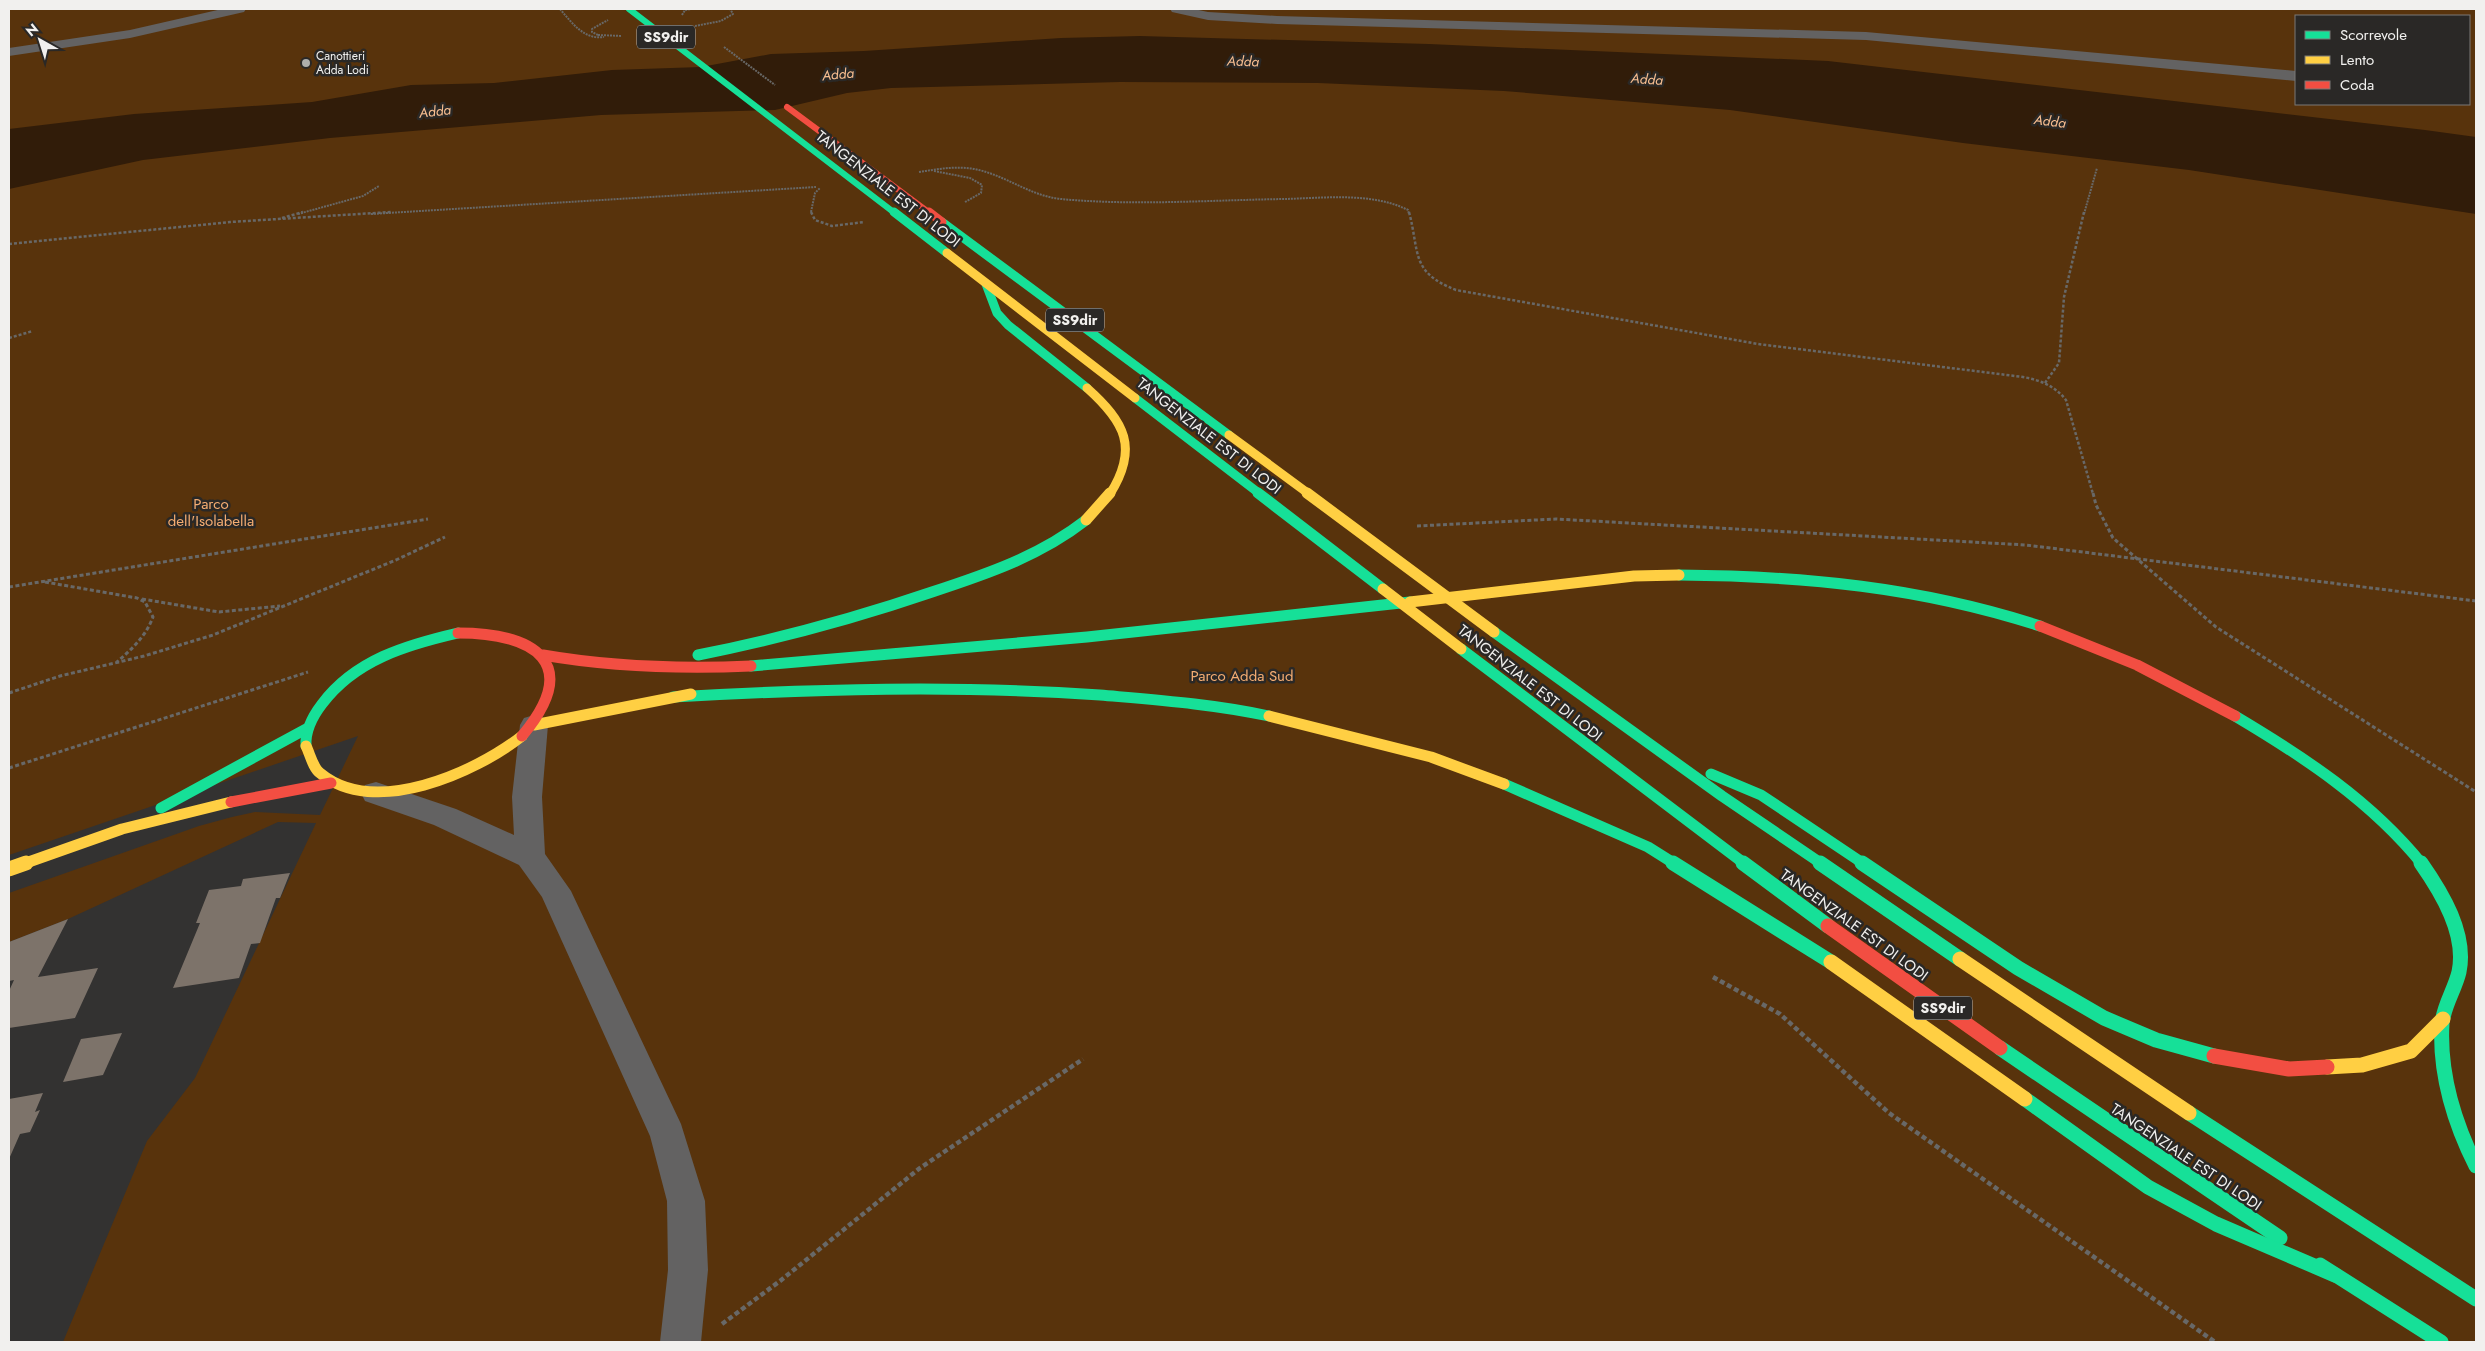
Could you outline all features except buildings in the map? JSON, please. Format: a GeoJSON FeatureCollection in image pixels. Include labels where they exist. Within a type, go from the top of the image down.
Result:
{"type":"FeatureCollection","features":[{"type":"Feature","properties":{"kind":"main road","name":"TANGENZIALE EST DI LODI"},"geometry":{"type":"LineString","coordinates":[[628,9],[1659,802],[1798,904],[2119,1131],[2335,1275],[2441,1342]]}},
{"type":"Feature","properties":{"kind":"main road","name":"TANGENZIALE EST DI LODI"},"geometry":{"type":"LineString","coordinates":[[775,98],[1494,632],[1671,760],[2057,1025],[2419,1264],[2476,1299]]}},
{"type":"Feature","properties":{"kind":"main road"},"geometry":{"type":"LineString","coordinates":[[618,668],[724,650],[806,631],[892,606],[1022,558],[1067,536],[1097,511],[1112,490],[1122,470],[1126,453],[1126,439],[1120,423],[1094,393],[1002,319],[997,313],[986,284]]}},
{"type":"Feature","properties":{"kind":"main road"},"geometry":{"type":"LineString","coordinates":[[543,655],[552,676],[549,700],[534,725],[504,752],[465,774],[420,788],[376,792],[352,790],[331,783],[313,769],[304,750],[306,729],[320,702],[347,676],[382,655],[420,640],[458,633],[493,633],[523,641],[543,655],[618,668],[714,668],[980,648],[1634,576],[1714,574],[1793,578],[1874,587],[1953,602],[2028,622],[2107,653],[2189,690],[2266,734],[2345,786],[2404,841],[2447,900],[2462,963],[2443,1019],[2444,1082],[2455,1124],[2476,1166]]}},
{"type":"Feature","properties":{"kind":"main road"},"geometry":{"type":"LineString","coordinates":[[827,671],[980,648]]}},
{"type":"Feature","properties":{"kind":"main road"},"geometry":{"type":"LineString","coordinates":[[534,725],[673,697],[779,680]]}},
{"type":"Feature","properties":{"kind":"main road"},"geometry":{"type":"LineString","coordinates":[[673,697],[761,691],[848,689],[1021,690],[1088,693],[1236,709],[1326,729],[1431,757],[1540,798],[1648,847],[1794,938],[1880,995],[2148,1187],[2216,1224],[2335,1275]]}},
{"type":"Feature","properties":{"kind":"main road"},"geometry":{"type":"LineString","coordinates":[[122,829],[306,729]]}},
{"type":"Feature","properties":{"kind":"main road"},"geometry":{"type":"LineString","coordinates":[[1671,760],[1728,779],[1761,796],[2048,986],[2104,1018],[2156,1040],[2226,1059],[2289,1069],[2362,1066],[2411,1051],[2443,1019]]}},
{"type":"Feature","properties":{"kind":"main road"},"geometry":{"type":"LineString","coordinates":[[9,869],[122,829],[212,806],[331,783]]}},
{"type":"Feature","properties":{"kind":"street"},"geometry":{"type":"LineString","coordinates":[[9,52],[130,34],[239,9]]}},
{"type":"Feature","properties":{"kind":"street"},"geometry":{"type":"LineString","coordinates":[[1177,9],[1208,16],[1267,20],[1866,36],[2295,76]]}},
{"type":"Feature","properties":{"kind":"street"},"geometry":{"type":"LineString","coordinates":[[534,725],[532,760],[526,797],[530,856],[554,891],[668,1136],[686,1201],[688,1270],[681,1342]]}},
{"type":"Feature","properties":{"kind":"street"},"geometry":{"type":"LineString","coordinates":[[376,792],[446,818],[530,856]]}},
{"type":"Feature","properties":{"kind":"path"},"geometry":{"type":"LineString","coordinates":[[560,9],[589,37],[596,39],[607,36]]}},
{"type":"Feature","properties":{"kind":"path"},"geometry":{"type":"LineString","coordinates":[[682,15],[685,10],[692,9]]}},
{"type":"Feature","properties":{"kind":"path"},"geometry":{"type":"LineString","coordinates":[[730,9],[733,14]]}},
{"type":"Feature","properties":{"kind":"path"},"geometry":{"type":"LineString","coordinates":[[919,172],[953,168],[980,170],[1041,196],[1077,199],[1162,202],[1382,200],[1408,210],[1414,229],[1421,270],[1439,285],[1456,290],[1758,344],[2023,377],[2045,383],[2062,394],[2066,400],[2096,504],[2113,538],[2216,627],[2476,792]]}},
{"type":"Feature","properties":{"kind":"path"},"geometry":{"type":"LineString","coordinates":[[2045,383],[2059,363],[2064,297],[2076,240],[2097,168]]}},
{"type":"Feature","properties":{"kind":"path"},"geometry":{"type":"LineString","coordinates":[[928,171],[970,178],[978,182],[983,189],[974,199],[960,204]]}},
{"type":"Feature","properties":{"kind":"path"},"geometry":{"type":"LineString","coordinates":[[274,220],[363,196],[379,186]]}},
{"type":"Feature","properties":{"kind":"path"},"geometry":{"type":"LineString","coordinates":[[9,244],[220,223],[825,186],[815,193],[811,212]]}},
{"type":"Feature","properties":{"kind":"path"},"geometry":{"type":"LineString","coordinates":[[9,338],[33,331]]}},
{"type":"Feature","properties":{"kind":"path"},"geometry":{"type":"LineString","coordinates":[[9,587],[428,519]]}},
{"type":"Feature","properties":{"kind":"path"},"geometry":{"type":"LineString","coordinates":[[1417,526],[1556,520],[1611,521],[2026,545],[2135,557],[2476,601]]}},
{"type":"Feature","properties":{"kind":"path"},"geometry":{"type":"LineString","coordinates":[[9,694],[60,676],[195,641],[284,606],[445,538]]}},
{"type":"Feature","properties":{"kind":"path"},"geometry":{"type":"LineString","coordinates":[[42,582],[219,612],[284,606]]}},
{"type":"Feature","properties":{"kind":"path"},"geometry":{"type":"LineString","coordinates":[[116,662],[145,636],[150,627],[153,616],[151,609],[145,602],[137,598]]}},
{"type":"Feature","properties":{"kind":"path"},"geometry":{"type":"LineString","coordinates":[[9,768],[315,669]]}},
{"type":"Feature","properties":{"kind":"path"},"geometry":{"type":"LineString","coordinates":[[1713,977],[1780,1014],[1889,1113],[2214,1342]]}},
{"type":"Feature","properties":{"kind":"path"},"geometry":{"type":"LineString","coordinates":[[720,1326],[780,1281],[920,1168],[1083,1059]]}},
{"type":"Feature","properties":{"kind":"green space","name":"Parco Adda Sud"},"geometry":{"type":"Polygon","coordinates":[[[9,9],[2476,9],[2476,1342],[63,1342],[147,1141],[195,1078],[316,823],[278,822],[68,919],[9,942],[9,893],[199,826],[232,817],[255,812],[320,815],[358,736],[9,855],[9,9]]]}},
{"type":"Feature","properties":{"kind":"water","name":"Adda"},"geometry":{"type":"Polygon","coordinates":[[[1140,36],[1429,44],[1828,61],[2425,130],[2476,137],[2476,214],[2189,170],[1963,143],[1730,110],[1504,91],[1318,83],[1120,82],[891,88],[847,93],[775,110],[601,115],[330,138],[143,160],[9,189],[9,129],[134,114],[312,102],[411,85],[494,83],[612,70],[701,67],[771,54],[864,51],[1061,38],[1140,36]]]}},
{"type":"Feature","properties":{"kind":"traffic: fast"},"geometry":{"type":"LineString","coordinates":[[629,9],[947,253]]}},
{"type":"Feature","properties":{"kind":"traffic: fast"},"geometry":{"type":"LineString","coordinates":[[942,222],[1229,435]]}},
{"type":"Feature","properties":{"kind":"traffic: fast"},"geometry":{"type":"LineString","coordinates":[[986,284],[997,313],[1008,325],[1087,388]]}},
{"type":"Feature","properties":{"kind":"traffic: fast"},"geometry":{"type":"LineString","coordinates":[[1135,398],[1383,589]]}},
{"type":"Feature","properties":{"kind":"traffic: fast"},"geometry":{"type":"LineString","coordinates":[[698,655],[818,628],[976,578],[1034,554],[1070,533],[1086,520]]}},
{"type":"Feature","properties":{"kind":"traffic: fast"},"geometry":{"type":"LineString","coordinates":[[1679,575],[1770,577],[1862,585],[1953,601],[1997,612],[2040,626]]}},
{"type":"Feature","properties":{"kind":"traffic: fast"},"geometry":{"type":"LineString","coordinates":[[751,666],[1087,637],[1410,602]]}},
{"type":"Feature","properties":{"kind":"traffic: fast"},"geometry":{"type":"LineString","coordinates":[[1494,632],[1722,796],[1960,959]]}},
{"type":"Feature","properties":{"kind":"traffic: fast"},"geometry":{"type":"LineString","coordinates":[[306,746],[308,727],[317,710],[330,693],[361,667],[398,649],[458,633]]}},
{"type":"Feature","properties":{"kind":"traffic: fast"},"geometry":{"type":"LineString","coordinates":[[1461,649],[1670,809],[1828,926]]}},
{"type":"Feature","properties":{"kind":"traffic: fast"},"geometry":{"type":"LineString","coordinates":[[673,697],[850,690],[1008,691],[1086,694],[1164,701],[1269,716]]}},
{"type":"Feature","properties":{"kind":"traffic: fast"},"geometry":{"type":"LineString","coordinates":[[2235,716],[2299,755],[2365,805],[2396,833],[2422,864],[2442,896],[2455,929],[2460,959],[2457,977],[2442,1021],[2446,1079],[2457,1123],[2476,1166]]}},
{"type":"Feature","properties":{"kind":"traffic: fast"},"geometry":{"type":"LineString","coordinates":[[161,808],[306,729]]}},
{"type":"Feature","properties":{"kind":"traffic: fast"},"geometry":{"type":"LineString","coordinates":[[1711,774],[1761,795],[2018,968],[2104,1018],[2156,1040],[2214,1056]]}},
{"type":"Feature","properties":{"kind":"traffic: fast"},"geometry":{"type":"LineString","coordinates":[[1504,784],[1540,798],[1648,847],[1831,962]]}},
{"type":"Feature","properties":{"kind":"traffic: fast"},"geometry":{"type":"LineString","coordinates":[[2000,1048],[2280,1238]]}},
{"type":"Feature","properties":{"kind":"traffic: fast"},"geometry":{"type":"LineString","coordinates":[[2025,1099],[2148,1187],[2216,1224],[2335,1275]]}},
{"type":"Feature","properties":{"kind":"traffic: fast"},"geometry":{"type":"LineString","coordinates":[[2189,1113],[2476,1299]]}},
{"type":"Feature","properties":{"kind":"traffic: fast"},"geometry":{"type":"LineString","coordinates":[[2320,1265],[2441,1342]]}},
{"type":"Feature","properties":{"kind":"traffic: slow"},"geometry":{"type":"LineString","coordinates":[[947,253],[1135,398]]}},
{"type":"Feature","properties":{"kind":"traffic: slow"},"geometry":{"type":"LineString","coordinates":[[1086,520],[1102,504],[1116,484],[1125,462],[1127,451],[1124,432],[1116,418],[1087,388]]}},
{"type":"Feature","properties":{"kind":"traffic: slow"},"geometry":{"type":"LineString","coordinates":[[1229,435],[1494,632]]}},
{"type":"Feature","properties":{"kind":"traffic: slow"},"geometry":{"type":"LineString","coordinates":[[1410,602],[1634,576],[1679,575]]}},
{"type":"Feature","properties":{"kind":"traffic: slow"},"geometry":{"type":"LineString","coordinates":[[1383,589],[1461,649]]}},
{"type":"Feature","properties":{"kind":"traffic: slow"},"geometry":{"type":"LineString","coordinates":[[534,725],[691,694]]}},
{"type":"Feature","properties":{"kind":"traffic: slow"},"geometry":{"type":"LineString","coordinates":[[1269,716],[1431,757],[1504,784]]}},
{"type":"Feature","properties":{"kind":"traffic: slow"},"geometry":{"type":"LineString","coordinates":[[306,746],[318,772],[340,787],[370,792],[405,789],[440,780],[473,767],[502,752],[522,736]]}},
{"type":"Feature","properties":{"kind":"traffic: slow"},"geometry":{"type":"LineString","coordinates":[[9,869],[122,829],[231,802]]}},
{"type":"Feature","properties":{"kind":"traffic: slow"},"geometry":{"type":"LineString","coordinates":[[1960,959],[2189,1113]]}},
{"type":"Feature","properties":{"kind":"traffic: slow"},"geometry":{"type":"LineString","coordinates":[[1831,962],[2025,1099]]}},
{"type":"Feature","properties":{"kind":"traffic: slow"},"geometry":{"type":"LineString","coordinates":[[2327,1067],[2362,1065],[2411,1051],[2443,1019]]}},
{"type":"Feature","properties":{"kind":"traffic: jam"},"geometry":{"type":"LineString","coordinates":[[787,107],[942,222]]}},
{"type":"Feature","properties":{"kind":"traffic: jam"},"geometry":{"type":"LineString","coordinates":[[2040,626],[2137,665],[2235,716]]}},
{"type":"Feature","properties":{"kind":"traffic: jam"},"geometry":{"type":"LineString","coordinates":[[458,633],[485,633],[505,636],[530,646],[542,656],[548,668],[550,681],[548,695],[542,709],[522,736]]}},
{"type":"Feature","properties":{"kind":"traffic: jam"},"geometry":{"type":"LineString","coordinates":[[543,655],[595,663],[646,667],[751,666]]}},
{"type":"Feature","properties":{"kind":"traffic: jam"},"geometry":{"type":"LineString","coordinates":[[231,802],[331,783]]}},
{"type":"Feature","properties":{"kind":"traffic: jam"},"geometry":{"type":"LineString","coordinates":[[1828,926],[2000,1048]]}},
{"type":"Feature","properties":{"kind":"traffic: jam"},"geometry":{"type":"LineString","coordinates":[[2214,1056],[2289,1069],[2327,1067]]}},
{"type":"Feature","properties":{"kind":"place","name":"Canottieri Adda Lodi"},"geometry":{"type":"Point","coordinates":[306,63]}},
{"type":"Feature","properties":{"kind":"park label","name":"Parco dell'Isolabella"},"geometry":{"type":"Point","coordinates":[211,512]}}]}
